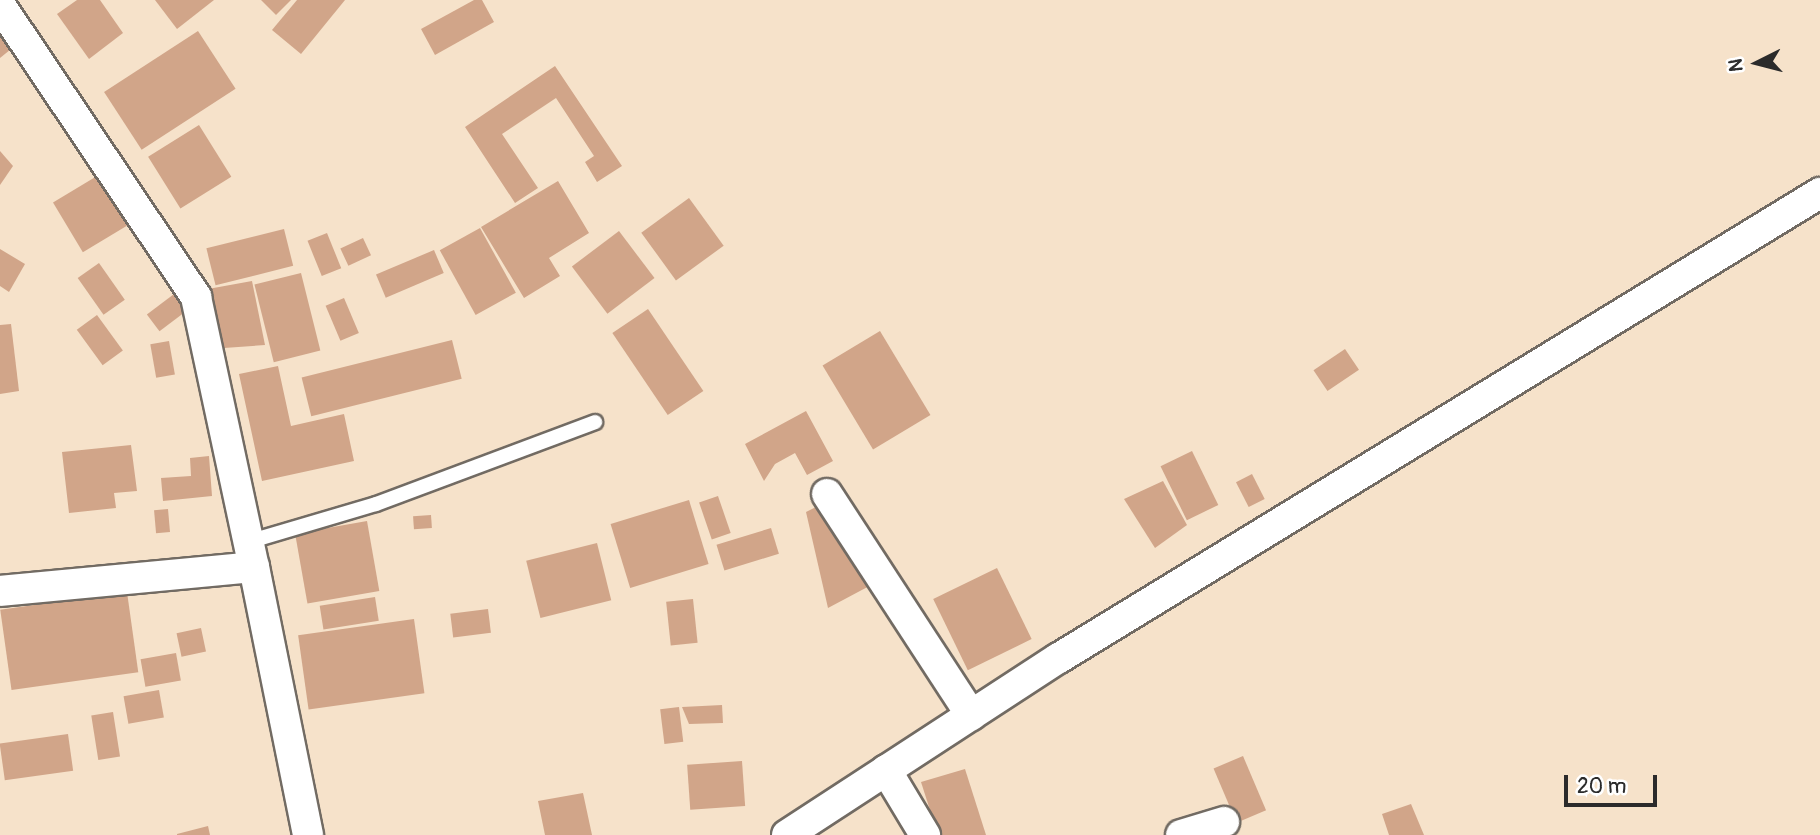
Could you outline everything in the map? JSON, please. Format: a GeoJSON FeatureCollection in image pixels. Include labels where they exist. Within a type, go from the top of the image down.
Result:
{"type":"FeatureCollection","features":[{"type":"Feature","properties":{"kind":"street"},"geometry":{"type":"LineString","coordinates":[[0,5],[196,297],[252,554],[308,835]]}},
{"type":"Feature","properties":{"kind":"street"},"geometry":{"type":"LineString","coordinates":[[786,835],[971,715],[1820,193]]}},
{"type":"Feature","properties":{"kind":"street"},"geometry":{"type":"LineString","coordinates":[[827,494],[971,715]]}},
{"type":"Feature","properties":{"kind":"street"},"geometry":{"type":"LineString","coordinates":[[0,591],[252,554]]}},
{"type":"Feature","properties":{"kind":"street"},"geometry":{"type":"LineString","coordinates":[[886,770],[925,835]]}},
{"type":"Feature","properties":{"kind":"street"},"geometry":{"type":"LineString","coordinates":[[1181,835],[1224,822]]}},
{"type":"Feature","properties":{"kind":"lane"},"geometry":{"type":"LineString","coordinates":[[252,554],[376,504],[595,422]]}},
{"type":"Feature","properties":{"kind":"building"},"geometry":{"type":"Polygon","coordinates":[[[77,0],[100,0],[123,33],[89,59],[57,14],[77,0]]]}},
{"type":"Feature","properties":{"kind":"building"},"geometry":{"type":"Polygon","coordinates":[[[155,0],[214,0],[177,29],[155,0]]]}},
{"type":"Feature","properties":{"kind":"building"},"geometry":{"type":"Polygon","coordinates":[[[261,0],[291,0],[276,15],[261,0]]]}},
{"type":"Feature","properties":{"kind":"building"},"geometry":{"type":"Polygon","coordinates":[[[297,0],[345,0],[301,54],[272,30],[297,0]]]}},
{"type":"Feature","properties":{"kind":"building"},"geometry":{"type":"Polygon","coordinates":[[[474,0],[482,0],[494,22],[435,55],[421,29],[474,0]]]}},
{"type":"Feature","properties":{"kind":"building"},"geometry":{"type":"Polygon","coordinates":[[[0,16],[21,41],[0,58],[0,16]]]}},
{"type":"Feature","properties":{"kind":"building"},"geometry":{"type":"Polygon","coordinates":[[[198,31],[236,89],[142,150],[104,92],[198,31]]]}},
{"type":"Feature","properties":{"kind":"building"},"geometry":{"type":"Polygon","coordinates":[[[555,66],[622,166],[597,182],[585,162],[594,156],[556,98],[502,134],[538,188],[515,203],[465,127],[555,66]]]}},
{"type":"Feature","properties":{"kind":"building"},"geometry":{"type":"Polygon","coordinates":[[[199,125],[231,177],[180,209],[148,157],[199,125]]]}},
{"type":"Feature","properties":{"kind":"building"},"geometry":{"type":"Polygon","coordinates":[[[0,151],[13,166],[0,185],[0,151]]]}},
{"type":"Feature","properties":{"kind":"building"},"geometry":{"type":"Polygon","coordinates":[[[107,170],[137,220],[83,252],[53,202],[107,170]]]}},
{"type":"Feature","properties":{"kind":"building"},"geometry":{"type":"Polygon","coordinates":[[[558,181],[589,233],[549,258],[560,276],[524,298],[481,227],[558,181]]]}},
{"type":"Feature","properties":{"kind":"building"},"geometry":{"type":"Polygon","coordinates":[[[689,198],[724,246],[676,280],[641,233],[689,198]]]}},
{"type":"Feature","properties":{"kind":"building"},"geometry":{"type":"Polygon","coordinates":[[[480,228],[516,293],[476,315],[440,250],[480,228]]]}},
{"type":"Feature","properties":{"kind":"building"},"geometry":{"type":"Polygon","coordinates":[[[284,229],[293,266],[216,285],[206,248],[284,229]]]}},
{"type":"Feature","properties":{"kind":"building"},"geometry":{"type":"Polygon","coordinates":[[[619,231],[655,278],[607,314],[572,267],[619,231]]]}},
{"type":"Feature","properties":{"kind":"building"},"geometry":{"type":"Polygon","coordinates":[[[327,233],[341,268],[322,276],[308,241],[327,233]]]}},
{"type":"Feature","properties":{"kind":"building"},"geometry":{"type":"Polygon","coordinates":[[[363,238],[371,255],[348,266],[340,249],[363,238]]]}},
{"type":"Feature","properties":{"kind":"building"},"geometry":{"type":"Polygon","coordinates":[[[0,249],[25,264],[9,292],[0,286],[0,249]]]}},
{"type":"Feature","properties":{"kind":"building"},"geometry":{"type":"Polygon","coordinates":[[[434,250],[444,273],[386,298],[376,275],[434,250]]]}},
{"type":"Feature","properties":{"kind":"building"},"geometry":{"type":"Polygon","coordinates":[[[99,263],[125,300],[104,315],[78,278],[99,263]]]}},
{"type":"Feature","properties":{"kind":"building"},"geometry":{"type":"Polygon","coordinates":[[[301,273],[320,351],[274,362],[254,285],[301,273]]]}},
{"type":"Feature","properties":{"kind":"building"},"geometry":{"type":"Polygon","coordinates":[[[252,281],[265,345],[224,348],[208,289],[252,281]]]}},
{"type":"Feature","properties":{"kind":"building"},"geometry":{"type":"Polygon","coordinates":[[[178,291],[191,308],[159,331],[147,314],[178,291]]]}},
{"type":"Feature","properties":{"kind":"building"},"geometry":{"type":"Polygon","coordinates":[[[344,298],[359,333],[340,341],[326,306],[344,298]]]}},
{"type":"Feature","properties":{"kind":"building"},"geometry":{"type":"Polygon","coordinates":[[[648,309],[703,391],[668,415],[612,333],[648,309]]]}},
{"type":"Feature","properties":{"kind":"building"},"geometry":{"type":"Polygon","coordinates":[[[97,315],[123,351],[103,365],[77,330],[97,315]]]}},
{"type":"Feature","properties":{"kind":"building"},"geometry":{"type":"Polygon","coordinates":[[[11,324],[19,391],[0,394],[0,325],[11,324]]]}},
{"type":"Feature","properties":{"kind":"building"},"geometry":{"type":"Polygon","coordinates":[[[880,331],[930,415],[873,450],[823,366],[880,331]]]}},
{"type":"Feature","properties":{"kind":"building"},"geometry":{"type":"Polygon","coordinates":[[[452,340],[462,379],[311,416],[302,377],[452,340]]]}},
{"type":"Feature","properties":{"kind":"building"},"geometry":{"type":"Polygon","coordinates":[[[169,341],[175,374],[156,378],[150,344],[169,341]]]}},
{"type":"Feature","properties":{"kind":"building"},"geometry":{"type":"Polygon","coordinates":[[[1345,349],[1359,370],[1327,391],[1313,370],[1345,349]]]}},
{"type":"Feature","properties":{"kind":"building"},"geometry":{"type":"Polygon","coordinates":[[[278,366],[291,426],[344,414],[354,461],[262,481],[239,374],[278,366]]]}},
{"type":"Feature","properties":{"kind":"building"},"geometry":{"type":"Polygon","coordinates":[[[806,411],[833,461],[807,475],[795,453],[775,464],[764,481],[745,444],[806,411]]]}},
{"type":"Feature","properties":{"kind":"building"},"geometry":{"type":"Polygon","coordinates":[[[131,445],[137,491],[114,493],[116,508],[69,513],[62,452],[131,445]]]}},
{"type":"Feature","properties":{"kind":"building"},"geometry":{"type":"Polygon","coordinates":[[[1192,451],[1218,505],[1187,520],[1161,466],[1192,451]]]}},
{"type":"Feature","properties":{"kind":"building"},"geometry":{"type":"Polygon","coordinates":[[[209,456],[212,496],[163,501],[161,478],[191,476],[190,458],[209,456]]]}},
{"type":"Feature","properties":{"kind":"building"},"geometry":{"type":"Polygon","coordinates":[[[1252,474],[1265,499],[1249,507],[1236,482],[1252,474]]]}},
{"type":"Feature","properties":{"kind":"building"},"geometry":{"type":"Polygon","coordinates":[[[1163,481],[1187,525],[1155,548],[1124,499],[1163,481]]]}},
{"type":"Feature","properties":{"kind":"building"},"geometry":{"type":"Polygon","coordinates":[[[718,496],[731,533],[712,539],[699,503],[718,496]]]}},
{"type":"Feature","properties":{"kind":"building"},"geometry":{"type":"Polygon","coordinates":[[[689,500],[709,564],[630,588],[611,524],[689,500]]]}},
{"type":"Feature","properties":{"kind":"building"},"geometry":{"type":"Polygon","coordinates":[[[822,504],[875,583],[828,608],[806,512],[822,504]]]}},
{"type":"Feature","properties":{"kind":"building"},"geometry":{"type":"Polygon","coordinates":[[[168,509],[170,532],[156,533],[154,510],[168,509]]]}},
{"type":"Feature","properties":{"kind":"building"},"geometry":{"type":"Polygon","coordinates":[[[431,515],[432,528],[414,529],[413,516],[431,515]]]}},
{"type":"Feature","properties":{"kind":"building"},"geometry":{"type":"Polygon","coordinates":[[[367,521],[379,591],[307,604],[295,534],[367,521]]]}},
{"type":"Feature","properties":{"kind":"building"},"geometry":{"type":"Polygon","coordinates":[[[771,528],[779,554],[724,570],[716,545],[771,528]]]}},
{"type":"Feature","properties":{"kind":"building"},"geometry":{"type":"Polygon","coordinates":[[[597,543],[611,600],[540,618],[526,561],[597,543]]]}},
{"type":"Feature","properties":{"kind":"building"},"geometry":{"type":"Polygon","coordinates":[[[997,568],[1032,639],[968,670],[933,599],[997,568]]]}},
{"type":"Feature","properties":{"kind":"building"},"geometry":{"type":"Polygon","coordinates":[[[127,592],[138,672],[12,690],[0,610],[127,592]]]}},
{"type":"Feature","properties":{"kind":"building"},"geometry":{"type":"Polygon","coordinates":[[[375,597],[379,621],[323,629],[320,606],[375,597]]]}},
{"type":"Feature","properties":{"kind":"building"},"geometry":{"type":"Polygon","coordinates":[[[693,599],[698,643],[671,646],[666,602],[693,599]]]}},
{"type":"Feature","properties":{"kind":"building"},"geometry":{"type":"Polygon","coordinates":[[[488,609],[491,633],[453,637],[450,614],[488,609]]]}},
{"type":"Feature","properties":{"kind":"building"},"geometry":{"type":"Polygon","coordinates":[[[414,619],[424,693],[309,710],[298,635],[414,619]]]}},
{"type":"Feature","properties":{"kind":"building"},"geometry":{"type":"Polygon","coordinates":[[[201,628],[206,651],[182,657],[177,633],[201,628]]]}},
{"type":"Feature","properties":{"kind":"building"},"geometry":{"type":"Polygon","coordinates":[[[176,653],[181,681],[145,687],[141,659],[176,653]]]}},
{"type":"Feature","properties":{"kind":"building"},"geometry":{"type":"Polygon","coordinates":[[[159,690],[164,718],[128,724],[124,696],[159,690]]]}},
{"type":"Feature","properties":{"kind":"building"},"geometry":{"type":"Polygon","coordinates":[[[722,705],[723,723],[689,724],[682,707],[722,705]]]}},
{"type":"Feature","properties":{"kind":"building"},"geometry":{"type":"Polygon","coordinates":[[[679,707],[683,742],[664,744],[660,709],[679,707]]]}},
{"type":"Feature","properties":{"kind":"building"},"geometry":{"type":"Polygon","coordinates":[[[113,712],[120,756],[98,760],[91,715],[113,712]]]}},
{"type":"Feature","properties":{"kind":"building"},"geometry":{"type":"Polygon","coordinates":[[[68,734],[73,771],[5,780],[0,744],[68,734]]]}},
{"type":"Feature","properties":{"kind":"building"},"geometry":{"type":"Polygon","coordinates":[[[1243,756],[1266,810],[1237,823],[1214,769],[1243,756]]]}},
{"type":"Feature","properties":{"kind":"building"},"geometry":{"type":"Polygon","coordinates":[[[742,761],[745,806],[690,810],[687,765],[742,761]]]}},
{"type":"Feature","properties":{"kind":"building"},"geometry":{"type":"Polygon","coordinates":[[[965,769],[986,835],[938,835],[921,782],[965,769]]]}},
{"type":"Feature","properties":{"kind":"building"},"geometry":{"type":"Polygon","coordinates":[[[583,793],[592,835],[545,835],[538,801],[583,793]]]}},
{"type":"Feature","properties":{"kind":"building"},"geometry":{"type":"Polygon","coordinates":[[[1411,804],[1424,835],[1389,835],[1382,814],[1411,804]]]}},
{"type":"Feature","properties":{"kind":"building"},"geometry":{"type":"Polygon","coordinates":[[[208,826],[210,835],[177,835],[177,834],[208,826]]]}}]}
